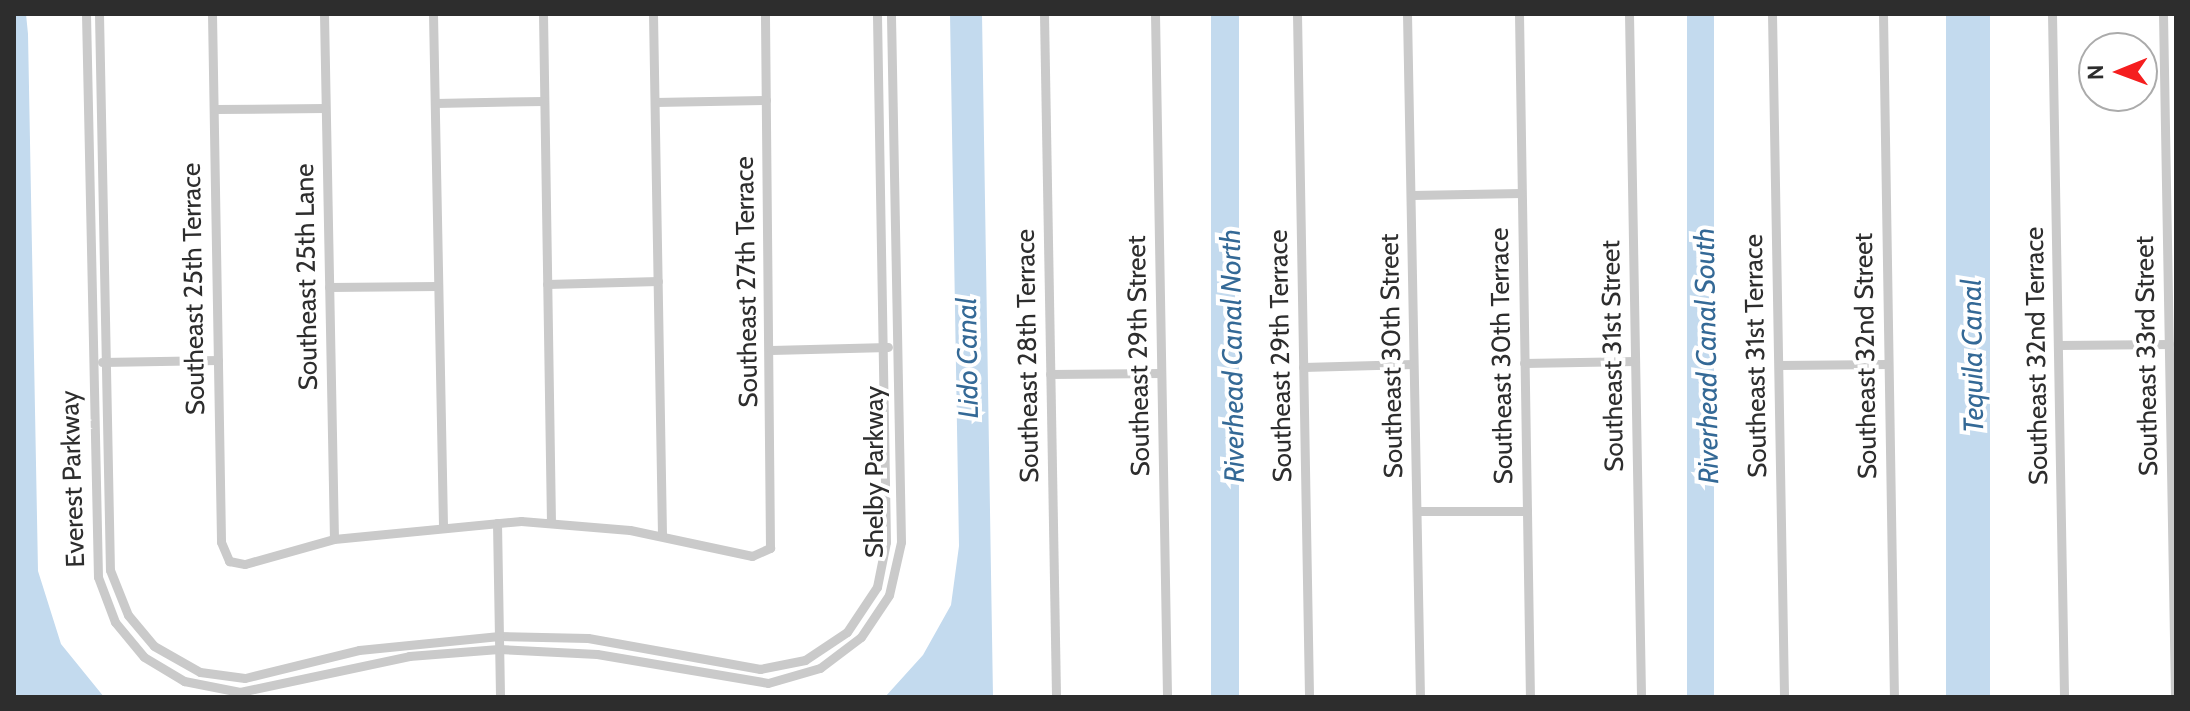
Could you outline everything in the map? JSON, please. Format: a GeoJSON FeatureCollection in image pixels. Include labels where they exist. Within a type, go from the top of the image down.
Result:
{"type":"FeatureCollection","features":[{"type":"Feature","properties":{"kind":"street","name":"Southeast 25th Terrace"},"geometry":{"type":"LineString","coordinates":[[212,14],[221,542],[229,561],[245,564],[334,539]]}},
{"type":"Feature","properties":{"kind":"street","name":"Southeast 25th Lane"},"geometry":{"type":"LineString","coordinates":[[324,14],[334,539]]}},
{"type":"Feature","properties":{"kind":"street"},"geometry":{"type":"LineString","coordinates":[[433,14],[443,525]]}},
{"type":"Feature","properties":{"kind":"street"},"geometry":{"type":"LineString","coordinates":[[543,14],[551,522]]}},
{"type":"Feature","properties":{"kind":"street"},"geometry":{"type":"LineString","coordinates":[[334,539],[443,525],[551,522],[662,535],[653,14]]}},
{"type":"Feature","properties":{"kind":"street","name":"Southeast 27th Terrace"},"geometry":{"type":"LineString","coordinates":[[662,535],[752,556],[770,548],[771,350],[765,14]]}},
{"type":"Feature","properties":{"kind":"street","name":"Shelby Parkway"},"geometry":{"type":"LineString","coordinates":[[499,636],[588,638],[736,667],[783,666],[823,651],[854,625],[877,587],[886,542],[877,14]]}},
{"type":"Feature","properties":{"kind":"street","name":"Shelby Parkway"},"geometry":{"type":"LineString","coordinates":[[499,649],[597,654],[747,683],[789,679],[829,663],[868,629],[892,585],[901,542],[891,14]]}},
{"type":"Feature","properties":{"kind":"street","name":"Southeast 28th Terrace"},"geometry":{"type":"LineString","coordinates":[[1044,14],[1056,697]]}},
{"type":"Feature","properties":{"kind":"street","name":"Southeast 29th Street"},"geometry":{"type":"LineString","coordinates":[[1155,14],[1167,697]]}},
{"type":"Feature","properties":{"kind":"street","name":"Southeast 29th Terrace"},"geometry":{"type":"LineString","coordinates":[[1297,14],[1309,697]]}},
{"type":"Feature","properties":{"kind":"street","name":"Southeast 30th Street"},"geometry":{"type":"LineString","coordinates":[[1407,14],[1420,697]]}},
{"type":"Feature","properties":{"kind":"street","name":"Southeast 30th Terrace"},"geometry":{"type":"LineString","coordinates":[[1519,14],[1530,697]]}},
{"type":"Feature","properties":{"kind":"street","name":"Southeast 31st Street"},"geometry":{"type":"LineString","coordinates":[[1629,14],[1641,697]]}},
{"type":"Feature","properties":{"kind":"street","name":"Southeast 31st Terrace"},"geometry":{"type":"LineString","coordinates":[[1772,14],[1784,697]]}},
{"type":"Feature","properties":{"kind":"street","name":"Southeast 32nd Street"},"geometry":{"type":"LineString","coordinates":[[1883,14],[1894,697]]}},
{"type":"Feature","properties":{"kind":"street","name":"Southeast 32nd Terrace"},"geometry":{"type":"LineString","coordinates":[[2052,14],[2064,697]]}},
{"type":"Feature","properties":{"kind":"street","name":"Southeast 33rd Street"},"geometry":{"type":"LineString","coordinates":[[2163,14],[2171,170],[2169,344],[2175,697]]}},
{"type":"Feature","properties":{"kind":"street"},"geometry":{"type":"LineString","coordinates":[[86,16],[99,16]]}},
{"type":"Feature","properties":{"kind":"street","name":"Everest Parkway"},"geometry":{"type":"LineString","coordinates":[[86,16],[95,557],[115,622],[153,664],[195,685],[240,692],[409,656],[499,649]]}},
{"type":"Feature","properties":{"kind":"street","name":"Everest Parkway"},"geometry":{"type":"LineString","coordinates":[[99,16],[109,557],[128,615],[154,646],[200,672],[245,678],[410,642],[499,636]]}},
{"type":"Feature","properties":{"kind":"street"},"geometry":{"type":"LineString","coordinates":[[655,102],[766,100]]}},
{"type":"Feature","properties":{"kind":"street"},"geometry":{"type":"LineString","coordinates":[[435,103],[544,101]]}},
{"type":"Feature","properties":{"kind":"street"},"geometry":{"type":"LineString","coordinates":[[214,109],[325,108]]}},
{"type":"Feature","properties":{"kind":"street"},"geometry":{"type":"LineString","coordinates":[[1412,195],[1521,193]]}},
{"type":"Feature","properties":{"kind":"street"},"geometry":{"type":"LineString","coordinates":[[547,284],[658,281]]}},
{"type":"Feature","properties":{"kind":"street"},"geometry":{"type":"LineString","coordinates":[[329,287],[438,286]]}},
{"type":"Feature","properties":{"kind":"street"},"geometry":{"type":"LineString","coordinates":[[2058,345],[2169,344]]}},
{"type":"Feature","properties":{"kind":"street"},"geometry":{"type":"LineString","coordinates":[[771,350],[896,347]]}},
{"type":"Feature","properties":{"kind":"street"},"geometry":{"type":"LineString","coordinates":[[91,362],[218,360]]}},
{"type":"Feature","properties":{"kind":"street"},"geometry":{"type":"LineString","coordinates":[[1524,363],[1635,361]]}},
{"type":"Feature","properties":{"kind":"street"},"geometry":{"type":"LineString","coordinates":[[1303,367],[1413,364]]}},
{"type":"Feature","properties":{"kind":"street"},"geometry":{"type":"LineString","coordinates":[[1779,365],[1887,364]]}},
{"type":"Feature","properties":{"kind":"street"},"geometry":{"type":"LineString","coordinates":[[1050,374],[1161,373]]}},
{"type":"Feature","properties":{"kind":"street"},"geometry":{"type":"LineString","coordinates":[[1417,511],[1527,511]]}},
{"type":"Feature","properties":{"kind":"street"},"geometry":{"type":"LineString","coordinates":[[497,523],[500,697]]}},
{"type":"Feature","properties":{"kind":"street"},"geometry":{"type":"LineString","coordinates":[[886,542],[901,542]]}},
{"type":"Feature","properties":{"kind":"street"},"geometry":{"type":"LineString","coordinates":[[288,669],[292,683]]}},
{"type":"Feature","properties":{"kind":"water"},"geometry":{"type":"Polygon","coordinates":[[[14,14],[26,14],[28,34],[38,571],[61,644],[104,697],[14,697],[14,14]]]}},
{"type":"Feature","properties":{"kind":"water","name":"Lido Canal"},"geometry":{"type":"Polygon","coordinates":[[[950,14],[982,14],[993,697],[885,697],[923,655],[951,605],[959,546],[950,14]]]}},
{"type":"Feature","properties":{"kind":"water","name":"Riverhead Canal North"},"geometry":{"type":"Polygon","coordinates":[[[1211,14],[1239,14],[1239,697],[1211,697],[1211,14]]]}},
{"type":"Feature","properties":{"kind":"water","name":"Riverhead Canal South"},"geometry":{"type":"Polygon","coordinates":[[[1687,14],[1714,14],[1714,697],[1687,697],[1687,14]]]}},
{"type":"Feature","properties":{"kind":"water","name":"Tequila Canal"},"geometry":{"type":"Polygon","coordinates":[[[1946,14],[1990,14],[1990,697],[1946,697],[1946,14]]]}}]}
